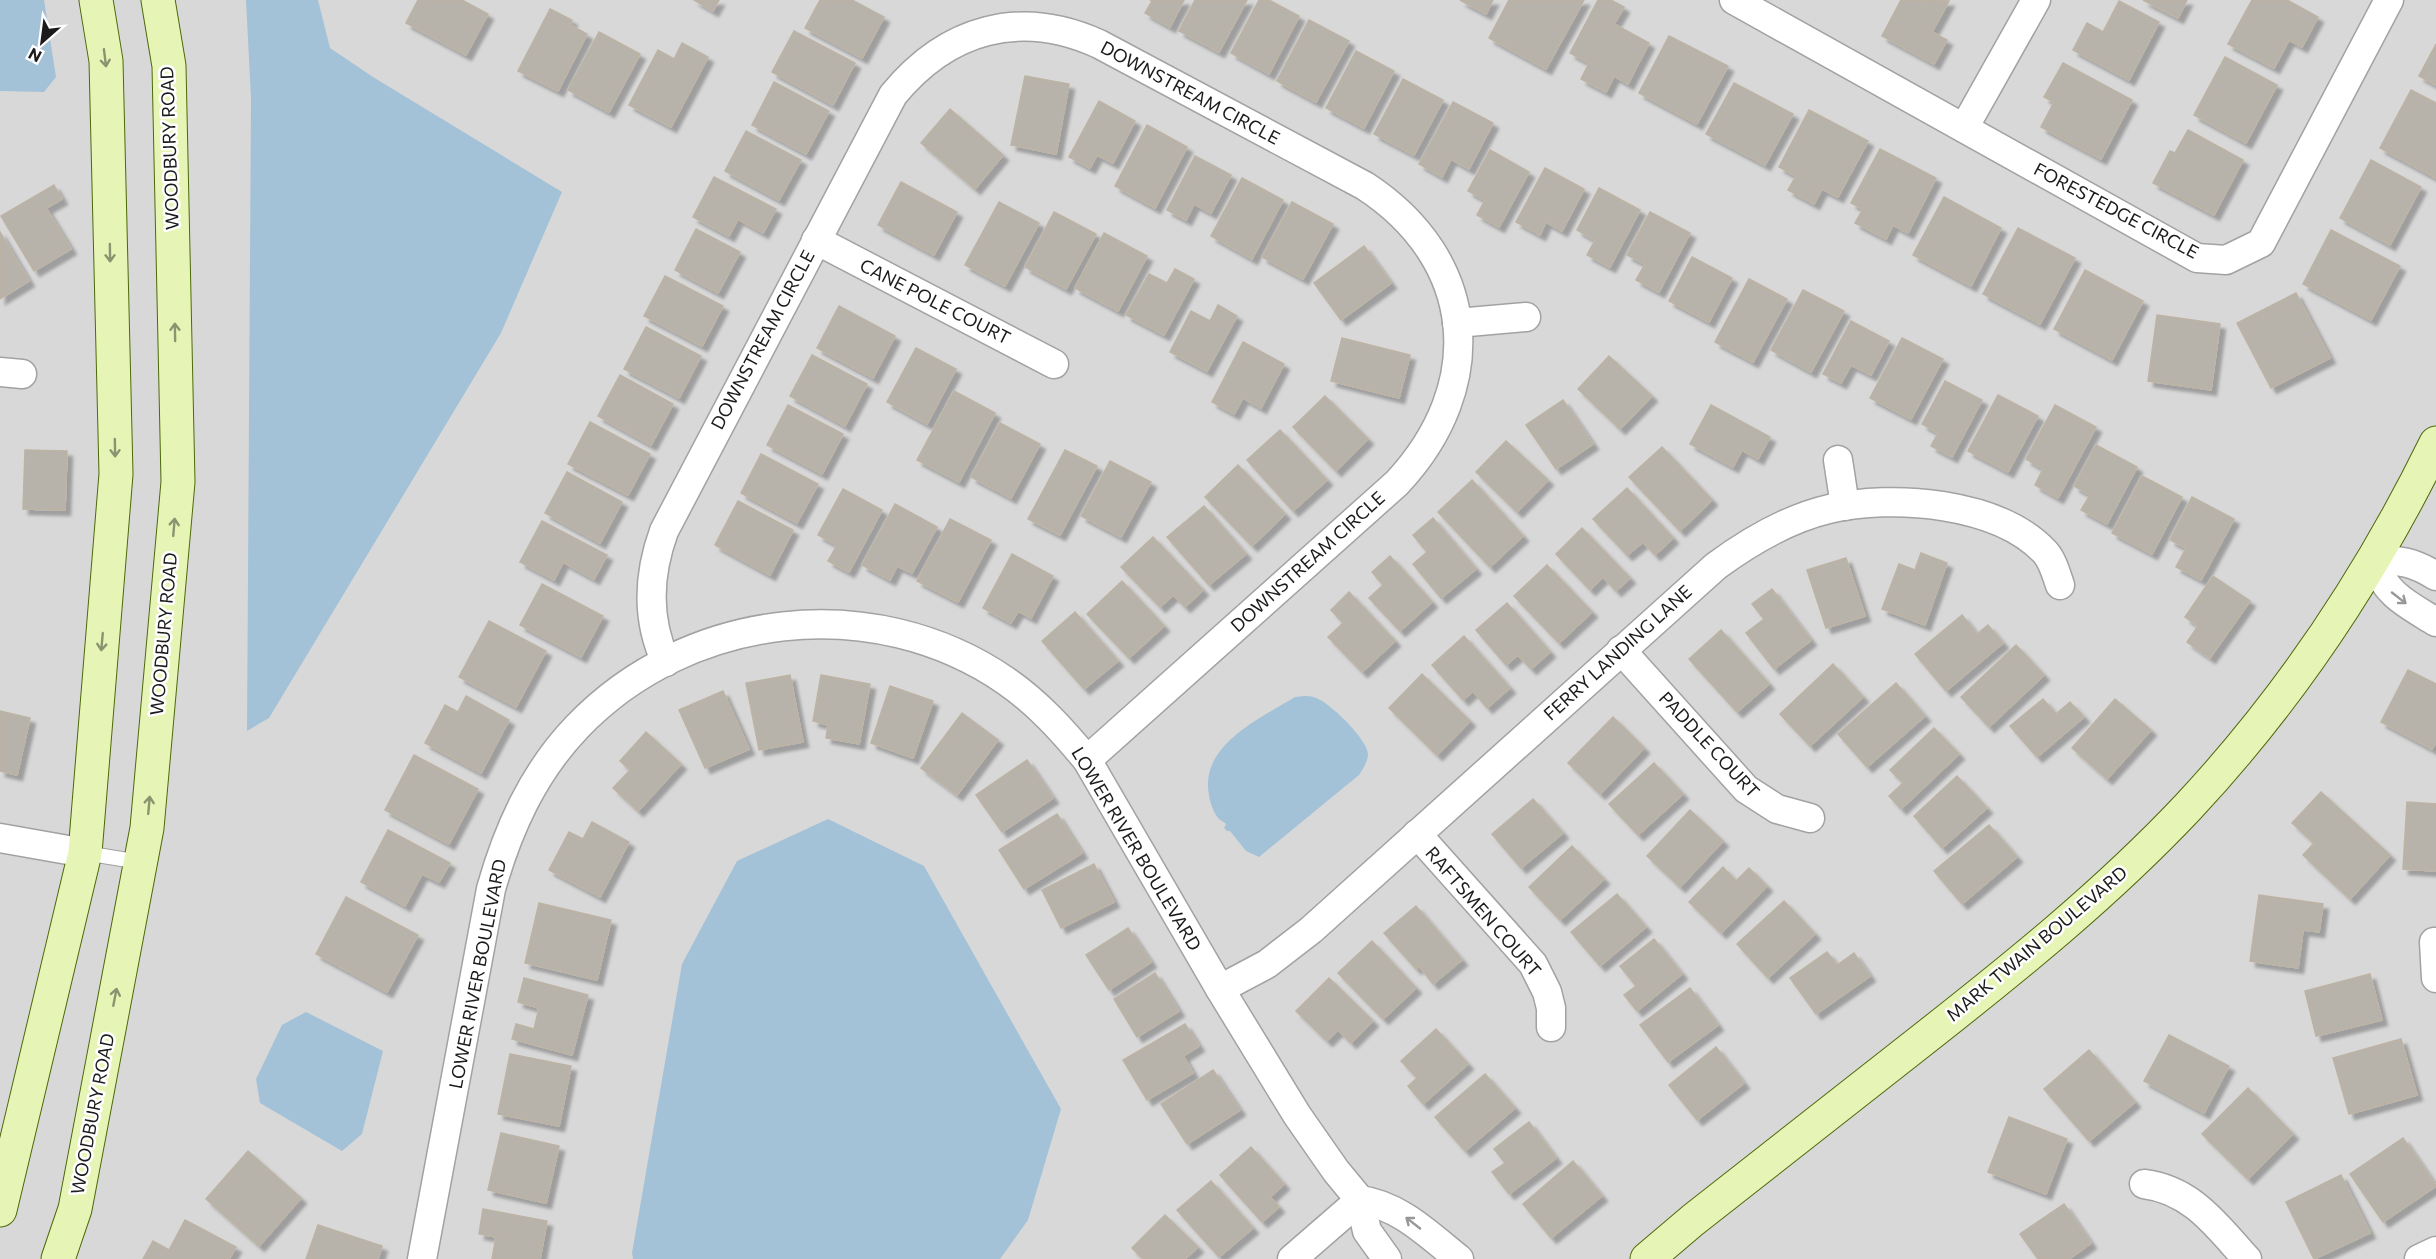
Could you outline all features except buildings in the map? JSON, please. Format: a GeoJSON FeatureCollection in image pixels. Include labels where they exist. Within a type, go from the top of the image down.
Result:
{"type":"FeatureCollection","features":[{"type":"Feature","properties":{"kind":"street"},"geometry":{"type":"LineString","coordinates":[[0,1210],[85,853],[116,474],[106,61],[96,0]]}},
{"type":"Feature","properties":{"kind":"street","name":"WOODBURY ROAD"},"geometry":{"type":"LineString","coordinates":[[58,1259],[75,1209],[147,828],[178,482],[169,66],[158,0]]}},
{"type":"Feature","properties":{"kind":"street","name":"FORESTEDGE CIRCLE"},"geometry":{"type":"LineString","coordinates":[[1734,0],[2197,258],[2226,260],[2261,243],[2389,0]]}},
{"type":"Feature","properties":{"kind":"street"},"geometry":{"type":"LineString","coordinates":[[1964,128],[2036,0]]}},
{"type":"Feature","properties":{"kind":"street","name":"DOWNSTREAM CIRCLE"},"geometry":{"type":"LineString","coordinates":[[666,662],[654,629],[651,610],[652,570],[657,550],[673,512],[882,113],[906,79],[937,53],[973,35],[1016,26],[1040,26],[1081,36],[1099,44],[1384,198],[1402,213],[1432,250],[1449,286],[1459,343],[1453,385],[1436,429],[1412,466],[1397,483],[1087,760]]}},
{"type":"Feature","properties":{"kind":"street","name":"CANE POLE COURT"},"geometry":{"type":"LineString","coordinates":[[816,240],[1054,364]]}},
{"type":"Feature","properties":{"kind":"street"},"geometry":{"type":"LineString","coordinates":[[1457,323],[1526,317]]}},
{"type":"Feature","properties":{"kind":"street","name":"MARK TWAIN BOULEVARD"},"geometry":{"type":"LineString","coordinates":[[1647,1259],[1693,1220],[2023,961],[2136,861],[2209,785],[2254,730],[2327,633],[2374,562],[2403,511],[2436,443]]}},
{"type":"Feature","properties":{"kind":"street"},"geometry":{"type":"LineString","coordinates":[[1838,460],[1845,506]]}},
{"type":"Feature","properties":{"kind":"street","name":"FERRY LANDING LANE"},"geometry":{"type":"LineString","coordinates":[[1220,989],[1244,978],[1289,947],[1716,566],[1772,530],[1793,521],[1845,506],[1880,502],[1926,504],[1996,521],[2014,530],[2045,553],[2054,567],[2060,585]]}},
{"type":"Feature","properties":{"kind":"street"},"geometry":{"type":"LineString","coordinates":[[2436,576],[2418,565],[2405,561],[2390,559],[2374,562],[2379,577],[2388,589],[2399,599],[2436,622]]}},
{"type":"Feature","properties":{"kind":"street","name":"LOWER RIVER BOULEVARD"},"geometry":{"type":"LineString","coordinates":[[422,1259],[491,889],[509,831],[522,803],[540,774],[577,727],[621,690],[666,662],[726,638],[753,630],[783,625],[838,624],[868,627],[900,634],[956,654],[1005,681],[1049,717],[1087,760],[1220,989],[1317,1146],[1360,1200],[1367,1231],[1387,1259]]}},
{"type":"Feature","properties":{"kind":"street","name":"PADDLE COURT"},"geometry":{"type":"LineString","coordinates":[[1622,650],[1746,789],[1777,809],[1810,818]]}},
{"type":"Feature","properties":{"kind":"street","name":"RAFTSMEN COURT"},"geometry":{"type":"LineString","coordinates":[[1417,834],[1533,964],[1548,992],[1551,1027]]}},
{"type":"Feature","properties":{"kind":"street"},"geometry":{"type":"LineString","coordinates":[[0,838],[85,853]]}},
{"type":"Feature","properties":{"kind":"street"},"geometry":{"type":"LineString","coordinates":[[2434,942],[2436,978]]}},
{"type":"Feature","properties":{"kind":"street"},"geometry":{"type":"LineString","coordinates":[[2144,1184],[2169,1189],[2194,1203],[2247,1259]]}},
{"type":"Feature","properties":{"kind":"street"},"geometry":{"type":"LineString","coordinates":[[1292,1259],[1360,1200],[1375,1202],[1390,1208],[1459,1259]]}},
{"type":"Feature","properties":{"kind":"street"},"geometry":{"type":"LineString","coordinates":[[2419,1259],[2436,1251]]}},
{"type":"Feature","properties":{"kind":"lane"},"geometry":{"type":"LineString","coordinates":[[85,853],[140,862]]}},
{"type":"Feature","properties":{"kind":"shaded area"},"geometry":{"type":"Polygon","coordinates":[[[0,0],[2436,0],[2436,1259],[0,1259],[0,0]]]}},
{"type":"Feature","properties":{"kind":"water"},"geometry":{"type":"Polygon","coordinates":[[[0,0],[44,0],[56,77],[44,92],[0,91],[0,0]]]}},
{"type":"Feature","properties":{"kind":"water"},"geometry":{"type":"Polygon","coordinates":[[[246,0],[318,0],[330,48],[373,77],[562,192],[501,333],[269,718],[247,731],[251,98],[246,0]]]}},
{"type":"Feature","properties":{"kind":"water"},"geometry":{"type":"Polygon","coordinates":[[[1304,696],[1320,700],[1342,717],[1362,740],[1368,754],[1367,759],[1359,775],[1259,857],[1246,851],[1230,831],[1224,828],[1226,824],[1218,818],[1211,805],[1208,777],[1213,762],[1236,735],[1295,697],[1304,696]]]}},
{"type":"Feature","properties":{"kind":"water"},"geometry":{"type":"Polygon","coordinates":[[[828,819],[924,866],[1061,1109],[1028,1220],[1000,1259],[633,1259],[632,1253],[682,964],[737,861],[828,819]]]}},
{"type":"Feature","properties":{"kind":"water"},"geometry":{"type":"Polygon","coordinates":[[[306,1012],[383,1051],[362,1134],[342,1151],[260,1103],[256,1079],[282,1025],[306,1012]]]}}]}
